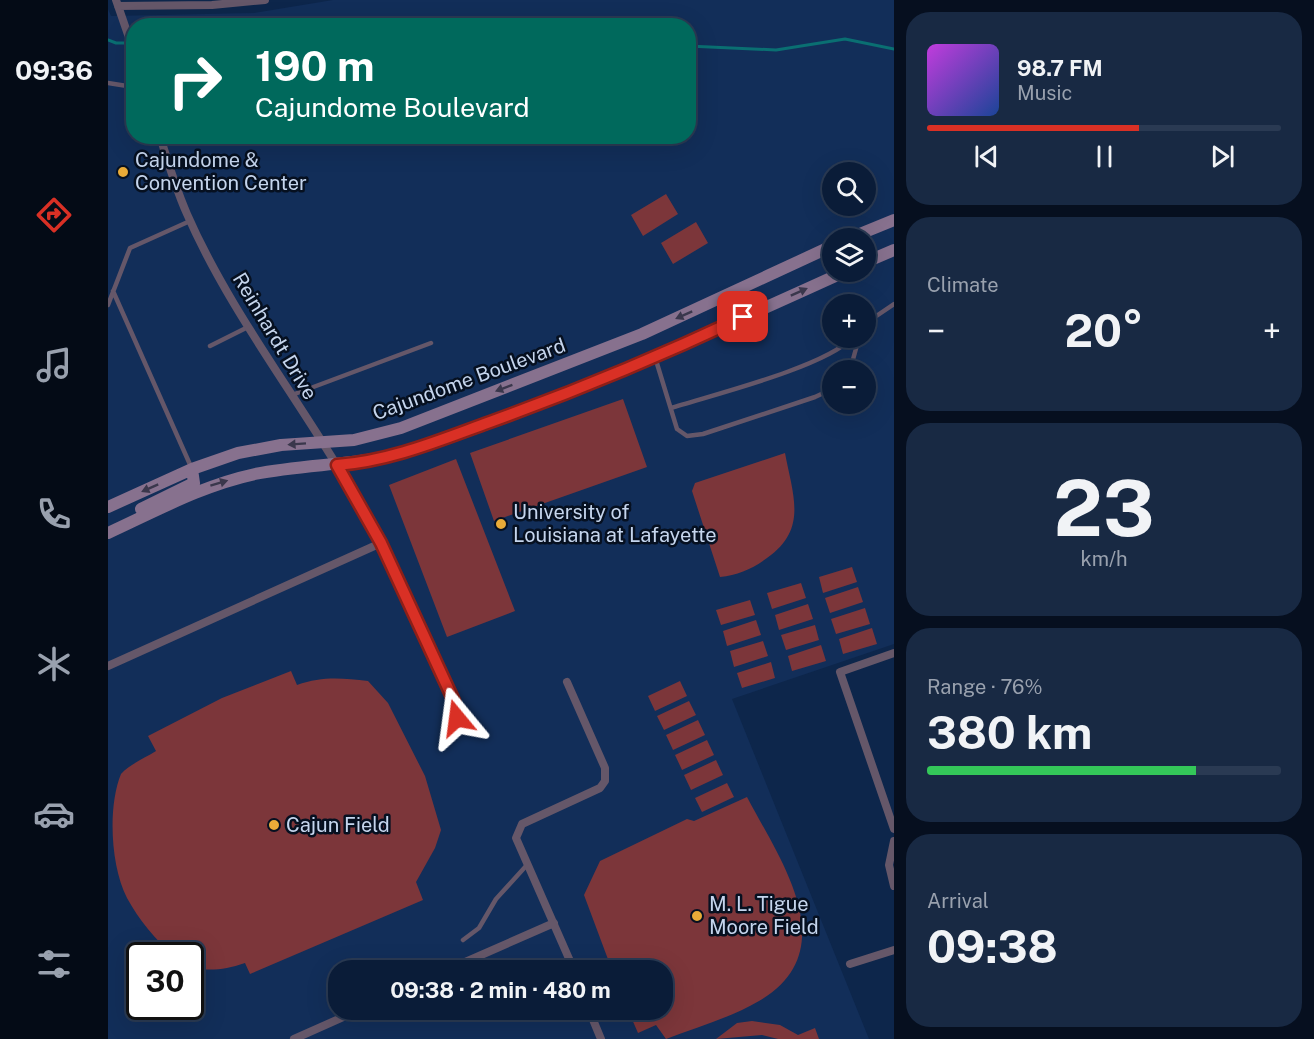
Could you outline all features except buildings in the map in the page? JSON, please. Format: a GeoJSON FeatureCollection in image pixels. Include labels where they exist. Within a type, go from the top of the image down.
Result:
{"type":"FeatureCollection","features":[{"type":"Feature","properties":{"kind":"street"},"geometry":{"type":"LineString","coordinates":[[126,30],[117,3],[212,5],[265,0]]}},
{"type":"Feature","properties":{"kind":"street","name":"Reinhardt Drive"},"geometry":{"type":"LineString","coordinates":[[163,144],[190,221],[250,326],[337,465],[381,543],[454,701],[457,718]]}},
{"type":"Feature","properties":{"kind":"street"},"geometry":{"type":"LineString","coordinates":[[874,228],[894,220]]}},
{"type":"Feature","properties":{"kind":"street"},"geometry":{"type":"LineString","coordinates":[[876,258],[894,250]]}},
{"type":"Feature","properties":{"kind":"street","name":"Cajundome Boulevard"},"geometry":{"type":"LineString","coordinates":[[108,507],[215,459],[260,448],[354,440],[400,428],[600,352],[822,251]]}},
{"type":"Feature","properties":{"kind":"street"},"geometry":{"type":"LineString","coordinates":[[108,532],[227,481],[291,468],[379,460],[416,449],[531,407],[655,357],[822,282]]}},
{"type":"Feature","properties":{"kind":"street"},"geometry":{"type":"LineString","coordinates":[[108,532],[148,505],[194,483],[192,469]]}},
{"type":"Feature","properties":{"kind":"street"},"geometry":{"type":"LineString","coordinates":[[108,666],[381,543]]}},
{"type":"Feature","properties":{"kind":"street"},"geometry":{"type":"LineString","coordinates":[[894,653],[840,672],[894,829]]}},
{"type":"Feature","properties":{"kind":"street"},"geometry":{"type":"LineString","coordinates":[[567,682],[605,768],[605,781],[600,788],[522,824],[516,842],[570,960]]}},
{"type":"Feature","properties":{"kind":"street"},"geometry":{"type":"LineString","coordinates":[[894,841],[889,865],[894,885]]}},
{"type":"Feature","properties":{"kind":"street"},"geometry":{"type":"LineString","coordinates":[[469,960],[554,922]]}},
{"type":"Feature","properties":{"kind":"street"},"geometry":{"type":"LineString","coordinates":[[850,964],[894,950]]}},
{"type":"Feature","properties":{"kind":"street"},"geometry":{"type":"LineString","coordinates":[[294,1039],[337,1020]]}},
{"type":"Feature","properties":{"kind":"street"},"geometry":{"type":"LineString","coordinates":[[594,1020],[602,1039]]}},
{"type":"Feature","properties":{"kind":"lane"},"geometry":{"type":"LineString","coordinates":[[108,83],[126,86]]}},
{"type":"Feature","properties":{"kind":"lane"},"geometry":{"type":"LineString","coordinates":[[108,305],[130,248],[190,221]]}},
{"type":"Feature","properties":{"kind":"lane"},"geometry":{"type":"LineString","coordinates":[[113,291],[192,469]]}},
{"type":"Feature","properties":{"kind":"lane"},"geometry":{"type":"LineString","coordinates":[[876,316],[894,304]]}},
{"type":"Feature","properties":{"kind":"lane"},"geometry":{"type":"LineString","coordinates":[[210,346],[250,326]]}},
{"type":"Feature","properties":{"kind":"lane"},"geometry":{"type":"LineString","coordinates":[[292,395],[431,343]]}},
{"type":"Feature","properties":{"kind":"lane"},"geometry":{"type":"LineString","coordinates":[[671,408],[804,365],[838,348]]}},
{"type":"Feature","properties":{"kind":"lane"},"geometry":{"type":"LineString","coordinates":[[655,357],[677,429],[687,436],[703,434],[822,394]]}},
{"type":"Feature","properties":{"kind":"lane"},"geometry":{"type":"LineString","coordinates":[[463,940],[479,928],[496,899],[526,866]]}},
{"type":"Feature","properties":{"kind":"shaded area","name":"University of Louisiana at Lafayette"},"geometry":{"type":"Polygon","coordinates":[[[333,0],[894,0],[894,644],[732,699],[869,1039],[108,1039],[108,9],[111,16],[254,13],[333,0]]]}},
{"type":"Feature","properties":{"kind":"shaded area"},"geometry":{"type":"Polygon","coordinates":[[[666,194],[678,214],[643,236],[631,215],[666,194]]]}},
{"type":"Feature","properties":{"kind":"shaded area"},"geometry":{"type":"Polygon","coordinates":[[[696,222],[708,243],[673,264],[661,243],[696,222]]]}},
{"type":"Feature","properties":{"kind":"shaded area"},"geometry":{"type":"Polygon","coordinates":[[[623,399],[647,467],[494,521],[470,453],[623,399]]]}},
{"type":"Feature","properties":{"kind":"shaded area"},"geometry":{"type":"Polygon","coordinates":[[[785,453],[794,497],[793,523],[788,535],[780,547],[756,565],[739,573],[720,577],[692,491],[695,483],[785,453]]]}},
{"type":"Feature","properties":{"kind":"shaded area"},"geometry":{"type":"Polygon","coordinates":[[[456,459],[515,611],[447,637],[389,485],[456,459]]]}},
{"type":"Feature","properties":{"kind":"shaded area"},"geometry":{"type":"Polygon","coordinates":[[[852,567],[857,582],[823,593],[819,577],[852,567]]]}},
{"type":"Feature","properties":{"kind":"shaded area"},"geometry":{"type":"Polygon","coordinates":[[[801,583],[806,598],[772,609],[767,593],[801,583]]]}},
{"type":"Feature","properties":{"kind":"shaded area"},"geometry":{"type":"Polygon","coordinates":[[[858,587],[863,602],[830,613],[825,598],[858,587]]]}},
{"type":"Feature","properties":{"kind":"shaded area"},"geometry":{"type":"Polygon","coordinates":[[[750,600],[755,615],[721,625],[716,610],[750,600]]]}},
{"type":"Feature","properties":{"kind":"shaded area"},"geometry":{"type":"Polygon","coordinates":[[[808,604],[813,619],[779,630],[775,615],[808,604]]]}},
{"type":"Feature","properties":{"kind":"shaded area"},"geometry":{"type":"Polygon","coordinates":[[[865,608],[870,624],[836,634],[831,619],[865,608]]]}},
{"type":"Feature","properties":{"kind":"shaded area"},"geometry":{"type":"Polygon","coordinates":[[[756,620],[761,635],[727,646],[723,631],[756,620]]]}},
{"type":"Feature","properties":{"kind":"shaded area"},"geometry":{"type":"Polygon","coordinates":[[[815,625],[819,640],[786,650],[781,635],[815,625]]]}},
{"type":"Feature","properties":{"kind":"shaded area"},"geometry":{"type":"Polygon","coordinates":[[[872,628],[877,644],[843,654],[839,639],[872,628]]]}},
{"type":"Feature","properties":{"kind":"shaded area"},"geometry":{"type":"Polygon","coordinates":[[[763,641],[768,656],[734,667],[730,651],[763,641]]]}},
{"type":"Feature","properties":{"kind":"shaded area"},"geometry":{"type":"Polygon","coordinates":[[[821,645],[826,661],[792,671],[788,656],[821,645]]]}},
{"type":"Feature","properties":{"kind":"shaded area"},"geometry":{"type":"Polygon","coordinates":[[[771,662],[775,678],[742,688],[737,673],[771,662]]]}},
{"type":"Feature","properties":{"kind":"shaded area","name":"Cajun Field"},"geometry":{"type":"Polygon","coordinates":[[[291,671],[297,685],[332,678],[368,681],[388,703],[425,776],[441,830],[435,848],[416,882],[423,900],[250,974],[245,963],[218,969],[204,969],[204,942],[160,942],[132,906],[121,884],[113,835],[117,787],[121,774],[125,770],[156,751],[148,736],[222,698],[291,671]]]}},
{"type":"Feature","properties":{"kind":"shaded area"},"geometry":{"type":"Polygon","coordinates":[[[680,681],[687,696],[655,711],[648,696],[680,681]]]}},
{"type":"Feature","properties":{"kind":"shaded area"},"geometry":{"type":"Polygon","coordinates":[[[689,701],[696,715],[664,730],[657,716],[689,701]]]}},
{"type":"Feature","properties":{"kind":"shaded area"},"geometry":{"type":"Polygon","coordinates":[[[698,720],[705,735],[673,750],[666,735],[698,720]]]}},
{"type":"Feature","properties":{"kind":"shaded area"},"geometry":{"type":"Polygon","coordinates":[[[707,740],[714,755],[682,770],[675,755],[707,740]]]}},
{"type":"Feature","properties":{"kind":"shaded area"},"geometry":{"type":"Polygon","coordinates":[[[716,760],[723,775],[691,790],[684,775],[716,760]]]}},
{"type":"Feature","properties":{"kind":"shaded area"},"geometry":{"type":"Polygon","coordinates":[[[727,783],[734,797],[702,812],[695,798],[727,783]]]}},
{"type":"Feature","properties":{"kind":"shaded area","name":"M. L. Tigue Moore Field"},"geometry":{"type":"Polygon","coordinates":[[[747,797],[788,876],[798,904],[802,931],[798,956],[785,980],[759,1001],[725,1017],[666,1039],[656,1025],[638,1033],[632,1020],[673,1020],[673,960],[608,960],[584,895],[600,861],[687,819],[694,821],[747,797]]]}},
{"type":"Feature","properties":{"kind":"shaded area"},"geometry":{"type":"Polygon","coordinates":[[[752,1021],[780,1025],[798,1035],[815,1028],[819,1039],[778,1039],[762,1035],[716,1039],[737,1023],[752,1021]]]}},
{"type":"Feature","properties":{"kind":"waterway"},"geometry":{"type":"LineString","coordinates":[[696,46],[776,50],[845,39],[894,49]]}},
{"type":"Feature","properties":{"kind":"waterway"},"geometry":{"type":"LineString","coordinates":[[108,40],[126,43]]}},
{"type":"Feature","properties":{"kind":"place","name":"Cajundome & Convention Center"},"geometry":{"type":"Point","coordinates":[123,172]}},
{"type":"Feature","properties":{"kind":"place","name":"University of Louisiana at Lafayette"},"geometry":{"type":"Point","coordinates":[501,524]}},
{"type":"Feature","properties":{"kind":"place","name":"Cajun Field"},"geometry":{"type":"Point","coordinates":[274,825]}},
{"type":"Feature","properties":{"kind":"place","name":"M. L. Tigue Moore Field"},"geometry":{"type":"Point","coordinates":[697,916]}},
{"type":"Feature","properties":{"kind":"route"},"geometry":{"type":"LineString","coordinates":[[457,718],[454,701],[381,543],[337,465],[379,460],[416,449],[622,372],[743,317]]}}]}
